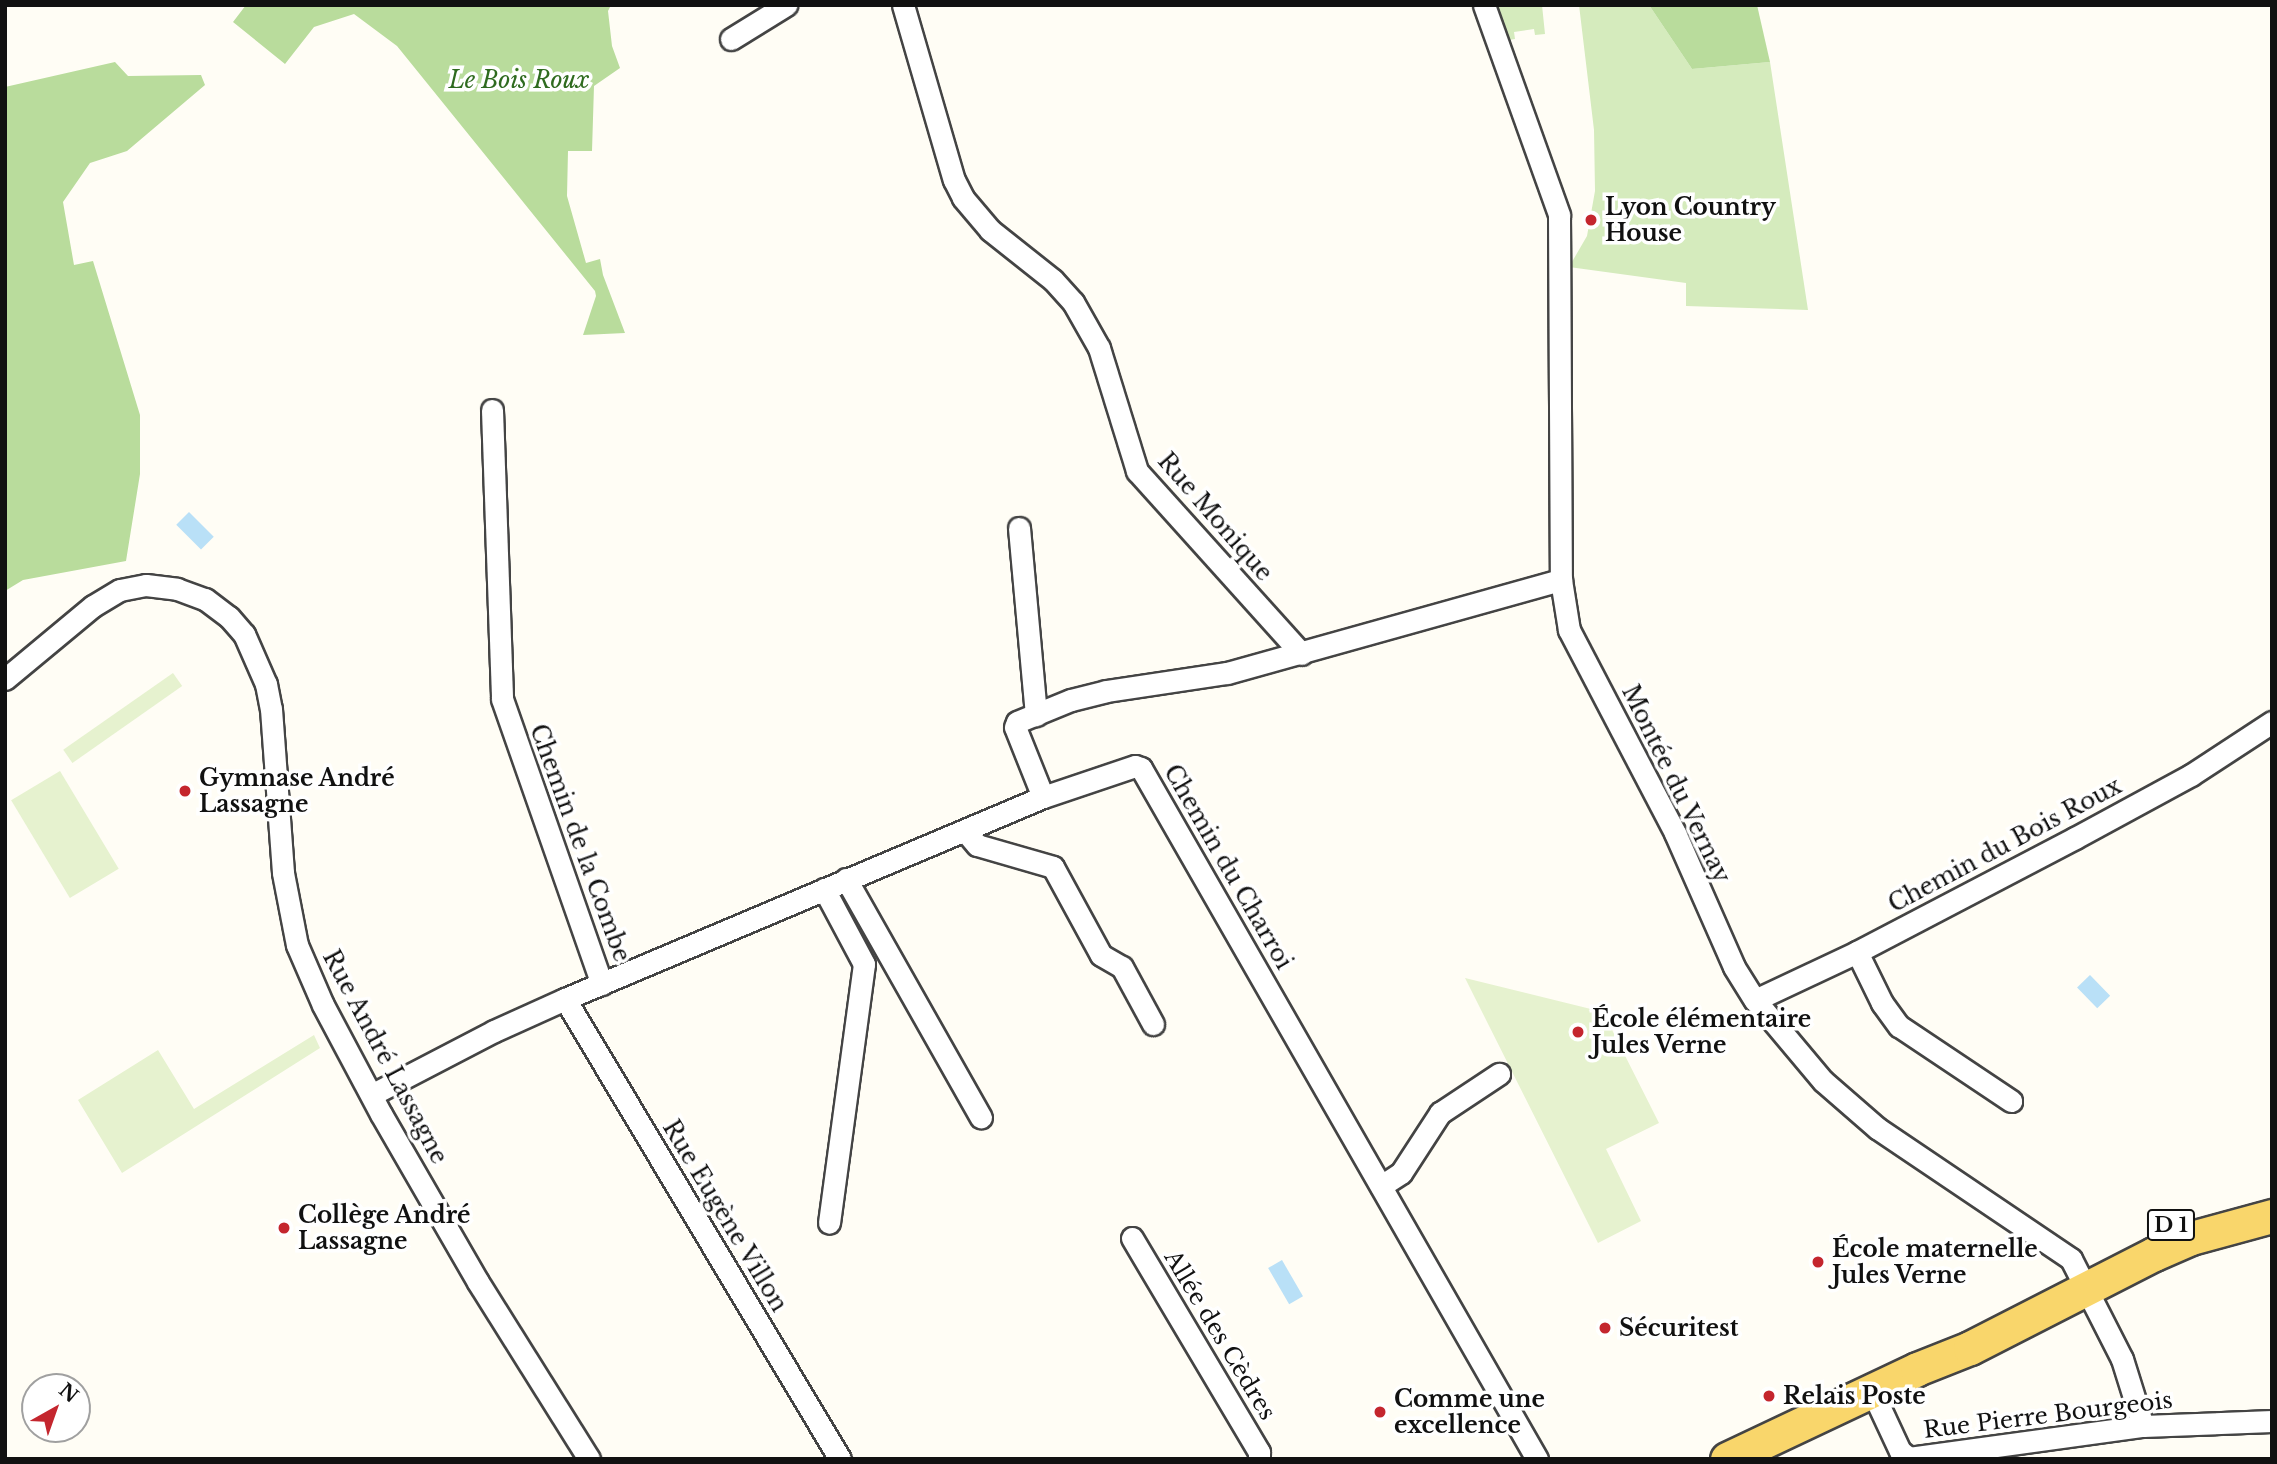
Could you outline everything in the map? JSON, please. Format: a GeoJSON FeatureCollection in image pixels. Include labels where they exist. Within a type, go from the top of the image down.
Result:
{"type":"FeatureCollection","features":[{"type":"Feature","properties":{"kind":"main road","name":"D 1"},"geometry":{"type":"LineString","coordinates":[[1727,1459],[1917,1369],[1961,1335],[2081,1278],[2170,1226],[2272,1198]]}},
{"type":"Feature","properties":{"kind":"main road","name":"D 1"},"geometry":{"type":"LineString","coordinates":[[2081,1278],[2179,1242],[2272,1216]]}},
{"type":"Feature","properties":{"kind":"street"},"geometry":{"type":"LineString","coordinates":[[732,39],[786,5]]}},
{"type":"Feature","properties":{"kind":"street","name":"Rue Monique"},"geometry":{"type":"LineString","coordinates":[[903,5],[954,180],[963,198],[990,230],[1053,280],[1073,302],[1099,348],[1137,471],[1302,654]]}},
{"type":"Feature","properties":{"kind":"street","name":"Montée du Vernay"},"geometry":{"type":"LineString","coordinates":[[1484,5],[1559,215],[1561,580],[1569,630],[1622,726],[1675,833],[1734,967],[1755,1000],[1796,1052],[1848,1104],[1877,1128],[2063,1251],[2081,1278],[2122,1359],[2143,1426]]}},
{"type":"Feature","properties":{"kind":"street","name":"Chemin de la Combe"},"geometry":{"type":"LineString","coordinates":[[492,410],[502,699],[602,984],[1044,797]]}},
{"type":"Feature","properties":{"kind":"street"},"geometry":{"type":"LineString","coordinates":[[1019,528],[1036,715]]}},
{"type":"Feature","properties":{"kind":"street"},"geometry":{"type":"LineString","coordinates":[[1044,797],[1016,731],[1017,722],[1106,691],[1227,673],[1561,580]]}},
{"type":"Feature","properties":{"kind":"street","name":"Rue André Lassagne"},"geometry":{"type":"LineString","coordinates":[[5,680],[93,606],[120,590],[146,585],[177,589],[205,599],[229,617],[244,634],[266,684],[283,873],[297,945],[323,1005],[478,1282],[589,1459]]}},
{"type":"Feature","properties":{"kind":"street","name":"Chemin du Bois Roux"},"geometry":{"type":"LineString","coordinates":[[1755,1000],[1857,952],[2191,775],[2272,722]]}},
{"type":"Feature","properties":{"kind":"street","name":"Chemin du Charroi"},"geometry":{"type":"LineString","coordinates":[[1044,797],[1135,766],[1141,768],[1537,1459]]}},
{"type":"Feature","properties":{"kind":"street"},"geometry":{"type":"LineString","coordinates":[[966,832],[977,845],[1053,867],[1101,955],[1122,967],[1153,1024]]}},
{"type":"Feature","properties":{"kind":"street"},"geometry":{"type":"LineString","coordinates":[[846,879],[981,1118]]}},
{"type":"Feature","properties":{"kind":"street"},"geometry":{"type":"LineString","coordinates":[[824,889],[864,964],[829,1223]]}},
{"type":"Feature","properties":{"kind":"street"},"geometry":{"type":"LineString","coordinates":[[1857,952],[1882,1003],[1899,1026],[2011,1101]]}},
{"type":"Feature","properties":{"kind":"street"},"geometry":{"type":"LineString","coordinates":[[373,1094],[494,1031],[602,984]]}},
{"type":"Feature","properties":{"kind":"street","name":"Rue Eugène Villon"},"geometry":{"type":"LineString","coordinates":[[565,999],[840,1459]]}},
{"type":"Feature","properties":{"kind":"street"},"geometry":{"type":"LineString","coordinates":[[1381,1186],[1401,1173],[1440,1113],[1499,1074]]}},
{"type":"Feature","properties":{"kind":"street","name":"Allée des Cèdres"},"geometry":{"type":"LineString","coordinates":[[1132,1238],[1259,1452],[1259,1459]]}},
{"type":"Feature","properties":{"kind":"street","name":"Rue Pierre Bourgeois"},"geometry":{"type":"LineString","coordinates":[[1872,1391],[1903,1455],[1917,1458],[1978,1454],[2143,1426],[2272,1421]]}},
{"type":"Feature","properties":{"kind":"green space","name":"Le Bois Roux"},"geometry":{"type":"Polygon","coordinates":[[[246,5],[611,5],[608,11],[612,46],[620,68],[594,86],[592,151],[568,151],[567,196],[586,263],[600,259],[603,275],[625,333],[583,335],[596,296],[595,291],[397,46],[354,14],[314,27],[285,64],[233,22],[246,5]]]}},
{"type":"Feature","properties":{"kind":"green space"},"geometry":{"type":"Polygon","coordinates":[[[1489,5],[1542,5],[1545,34],[1535,35],[1534,29],[1514,32],[1515,39],[1502,41],[1489,5]]]}},
{"type":"Feature","properties":{"kind":"green space"},"geometry":{"type":"Polygon","coordinates":[[[1579,5],[1649,5],[1692,69],[1770,62],[1808,310],[1686,306],[1686,283],[1569,267],[1587,236],[1595,191],[1594,130],[1579,5]]]}},
{"type":"Feature","properties":{"kind":"green space"},"geometry":{"type":"Polygon","coordinates":[[[1649,5],[1757,5],[1770,62],[1692,69],[1649,5]]]}},
{"type":"Feature","properties":{"kind":"green space"},"geometry":{"type":"Polygon","coordinates":[[[115,62],[128,76],[201,75],[205,85],[127,151],[90,163],[63,202],[74,265],[93,261],[140,415],[140,474],[126,561],[23,580],[5,591],[5,87],[115,62]]]}},
{"type":"Feature","properties":{"kind":"green space"},"geometry":{"type":"Polygon","coordinates":[[[173,673],[182,686],[72,763],[63,750],[173,673]]]}},
{"type":"Feature","properties":{"kind":"green space"},"geometry":{"type":"Polygon","coordinates":[[[60,771],[119,869],[70,898],[11,800],[60,771]]]}},
{"type":"Feature","properties":{"kind":"green space"},"geometry":{"type":"Polygon","coordinates":[[[1465,978],[1603,1012],[1659,1123],[1606,1149],[1641,1221],[1598,1243],[1465,978]]]}},
{"type":"Feature","properties":{"kind":"green space"},"geometry":{"type":"Polygon","coordinates":[[[314,1035],[320,1048],[122,1173],[78,1100],[158,1050],[194,1109],[314,1035]]]}},
{"type":"Feature","properties":{"kind":"water"},"geometry":{"type":"Polygon","coordinates":[[[189,512],[214,537],[201,549],[176,525],[189,512]]]}},
{"type":"Feature","properties":{"kind":"water"},"geometry":{"type":"Polygon","coordinates":[[[2090,975],[2110,996],[2097,1008],[2077,988],[2090,975]]]}},
{"type":"Feature","properties":{"kind":"water"},"geometry":{"type":"Polygon","coordinates":[[[1282,1260],[1303,1296],[1289,1304],[1268,1268],[1282,1260]]]}},
{"type":"Feature","properties":{"kind":"place","name":"Lyon Country House"},"geometry":{"type":"Point","coordinates":[1591,220]}},
{"type":"Feature","properties":{"kind":"place","name":"Gymnase André Lassagne"},"geometry":{"type":"Point","coordinates":[185,791]}},
{"type":"Feature","properties":{"kind":"place","name":"École élémentaire Jules Verne"},"geometry":{"type":"Point","coordinates":[1578,1032]}},
{"type":"Feature","properties":{"kind":"place","name":"Collège André Lassagne"},"geometry":{"type":"Point","coordinates":[284,1228]}},
{"type":"Feature","properties":{"kind":"place","name":"École maternelle Jules Verne"},"geometry":{"type":"Point","coordinates":[1818,1262]}},
{"type":"Feature","properties":{"kind":"place","name":"Sécuritest"},"geometry":{"type":"Point","coordinates":[1605,1328]}},
{"type":"Feature","properties":{"kind":"place","name":"Relais Poste"},"geometry":{"type":"Point","coordinates":[1769,1396]}},
{"type":"Feature","properties":{"kind":"place","name":"Comme une excellence"},"geometry":{"type":"Point","coordinates":[1380,1412]}}]}
